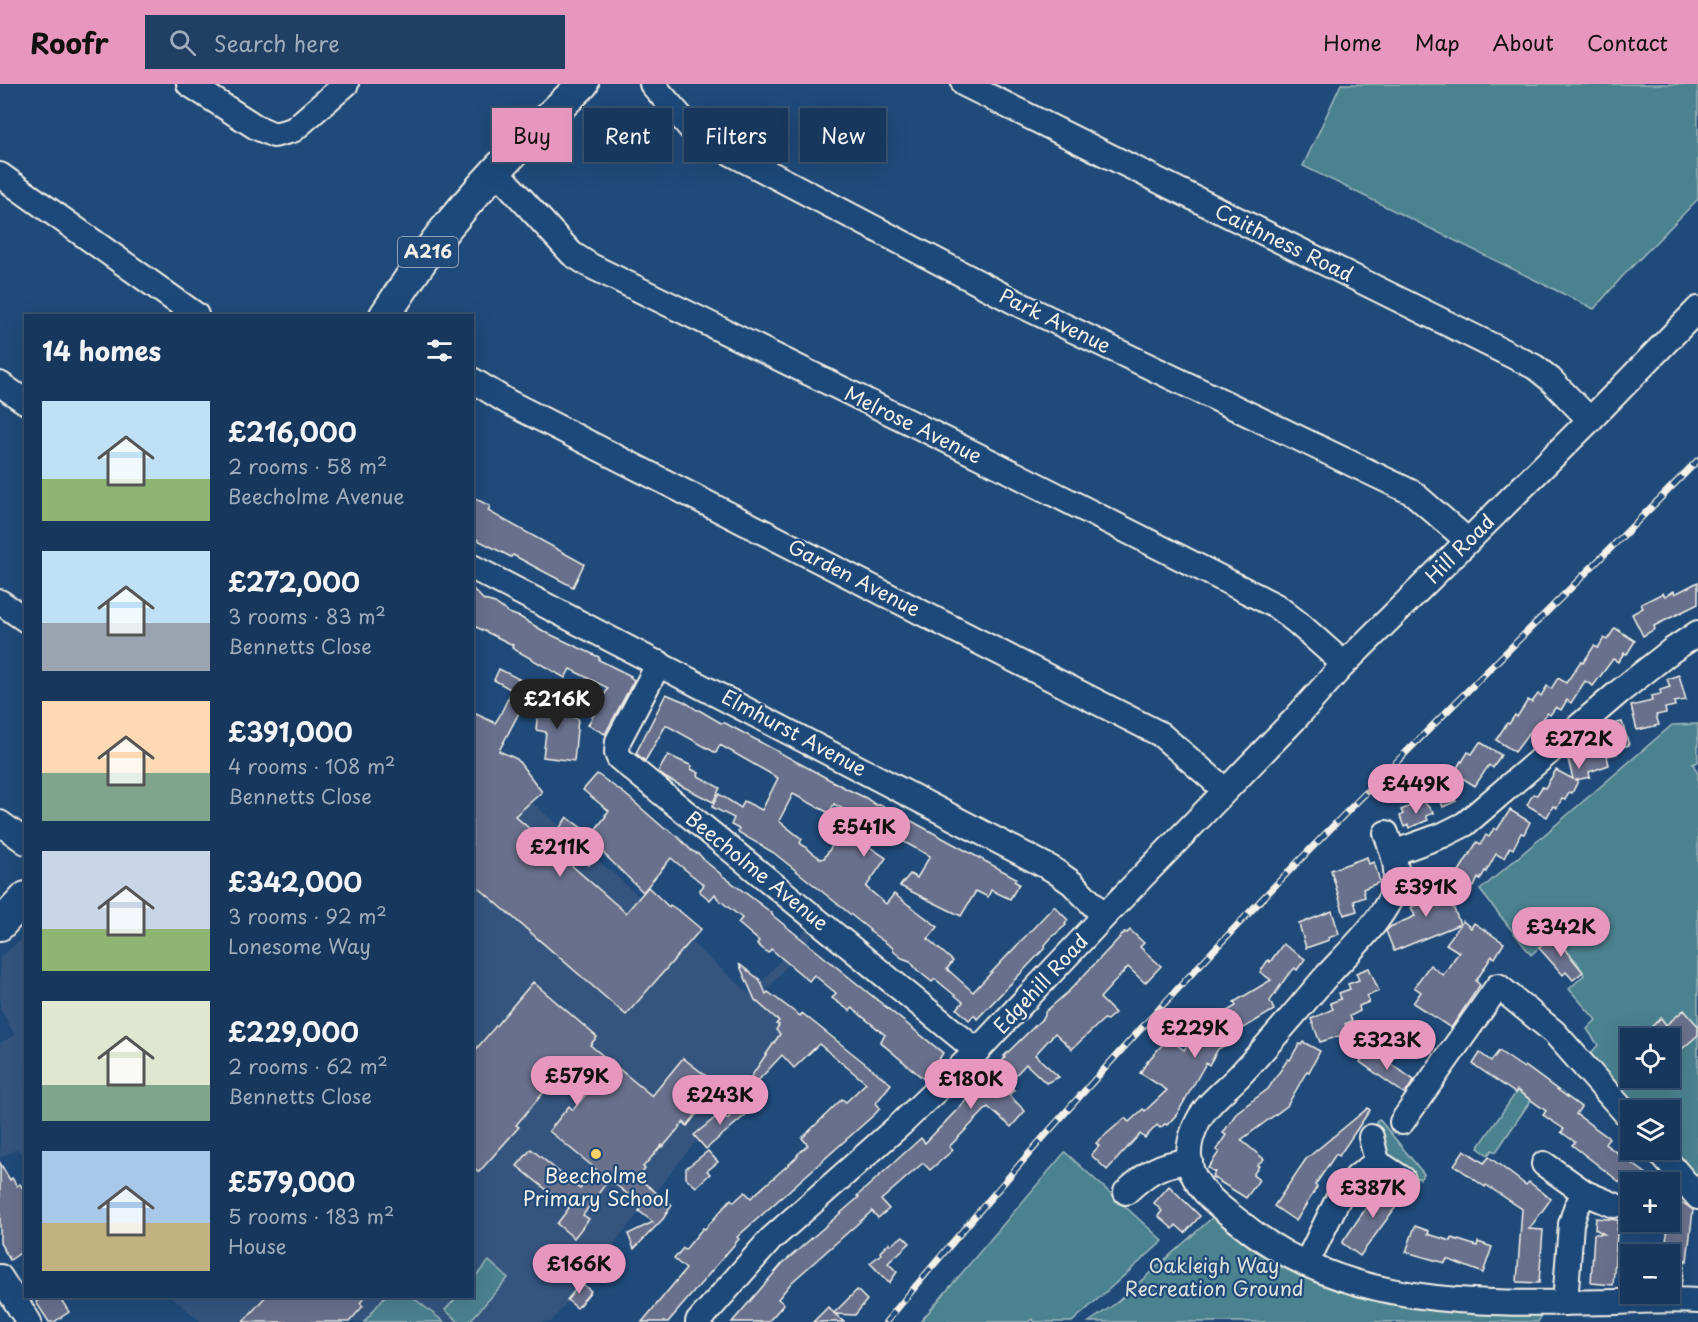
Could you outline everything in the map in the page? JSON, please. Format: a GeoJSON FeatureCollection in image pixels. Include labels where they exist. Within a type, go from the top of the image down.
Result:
{"type":"FeatureCollection","features":[{"type":"Feature","properties":{"kind":"main road","name":"A216"},"geometry":{"type":"LineString","coordinates":[[386,314],[451,221],[495,170],[582,84]]}},
{"type":"Feature","properties":{"kind":"main road"},"geometry":{"type":"LineString","coordinates":[[0,925],[24,899]]}},
{"type":"Feature","properties":{"kind":"street"},"geometry":{"type":"LineString","coordinates":[[189,84],[256,127],[274,135],[293,130],[346,84]]}},
{"type":"Feature","properties":{"kind":"street","name":"Park Avenue"},"geometry":{"type":"LineString","coordinates":[[652,84],[694,132],[708,141],[1023,306],[1413,493],[1468,541]]}},
{"type":"Feature","properties":{"kind":"street","name":"Caithness Road"},"geometry":{"type":"LineString","coordinates":[[964,84],[1535,367],[1590,420]]}},
{"type":"Feature","properties":{"kind":"street","name":"Melrose Avenue"},"geometry":{"type":"LineString","coordinates":[[495,170],[572,254],[591,266],[997,465],[1276,606],[1344,664]]}},
{"type":"Feature","properties":{"kind":"street"},"geometry":{"type":"LineString","coordinates":[[0,175],[195,314]]}},
{"type":"Feature","properties":{"kind":"street","name":"Hill Road"},"geometry":{"type":"LineString","coordinates":[[1225,790],[1294,720],[1344,664],[1590,420],[1698,309]]}},
{"type":"Feature","properties":{"kind":"street","name":"Garden Avenue"},"geometry":{"type":"LineString","coordinates":[[474,381],[519,408],[1160,734],[1225,790]]}},
{"type":"Feature","properties":{"kind":"street"},"geometry":{"type":"LineString","coordinates":[[0,384],[24,401]]}},
{"type":"Feature","properties":{"kind":"street","name":"Elmhurst Avenue"},"geometry":{"type":"LineString","coordinates":[[474,568],[1052,869],[1072,883],[1104,916]]}},
{"type":"Feature","properties":{"kind":"street"},"geometry":{"type":"LineString","coordinates":[[0,602],[24,619]]}},
{"type":"Feature","properties":{"kind":"street"},"geometry":{"type":"LineString","coordinates":[[1698,633],[1619,692],[1465,824],[1443,835],[1389,843],[1396,868],[1396,881],[1385,909],[1244,1071],[1201,1115],[1191,1136],[1190,1161],[1199,1185],[1214,1201],[1261,1239],[1306,1264],[1360,1284],[1405,1296],[1446,1301],[1565,1303],[1698,1300]]}},
{"type":"Feature","properties":{"kind":"street","name":"Beecholme Avenue"},"geometry":{"type":"LineString","coordinates":[[659,663],[618,741],[619,758],[977,1051]]}},
{"type":"Feature","properties":{"kind":"street","name":"Edgehill Road"},"geometry":{"type":"LineString","coordinates":[[698,1322],[771,1239],[906,1119],[977,1051],[1225,790]]}},
{"type":"Feature","properties":{"kind":"street"},"geometry":{"type":"LineString","coordinates":[[0,823],[24,841]]}},
{"type":"Feature","properties":{"kind":"street"},"geometry":{"type":"LineString","coordinates":[[1402,1122],[1498,986],[1554,1032],[1620,1107]]}},
{"type":"Feature","properties":{"kind":"street"},"geometry":{"type":"LineString","coordinates":[[1371,1137],[1377,1162],[1403,1179]]}},
{"type":"Feature","properties":{"kind":"street"},"geometry":{"type":"LineString","coordinates":[[1666,1160],[1698,1197]]}},
{"type":"Feature","properties":{"kind":"street"},"geometry":{"type":"LineString","coordinates":[[1126,1192],[1153,1169],[1190,1161]]}},
{"type":"Feature","properties":{"kind":"street"},"geometry":{"type":"LineString","coordinates":[[1306,1264],[1339,1197],[1358,1176],[1377,1162]]}},
{"type":"Feature","properties":{"kind":"street"},"geometry":{"type":"LineString","coordinates":[[1544,1164],[1585,1193],[1614,1205]]}},
{"type":"Feature","properties":{"kind":"street"},"geometry":{"type":"LineString","coordinates":[[1565,1303],[1571,1224],[1576,1208],[1585,1193]]}},
{"type":"Feature","properties":{"kind":"street"},"geometry":{"type":"LineString","coordinates":[[12,1285],[29,1322]]}},
{"type":"Feature","properties":{"kind":"shaded area"},"geometry":{"type":"Polygon","coordinates":[[[474,751],[751,995],[806,929],[812,935],[758,1001],[787,1028],[551,1322],[201,1322],[173,1298],[474,1298],[474,751]]]}},
{"type":"Feature","properties":{"kind":"shaded area"},"geometry":{"type":"Polygon","coordinates":[[[24,935],[24,1155],[17,1149],[0,1158],[0,1043],[15,1035],[0,1008],[0,957],[24,935]]]}},
{"type":"Feature","properties":{"kind":"green space"},"geometry":{"type":"Polygon","coordinates":[[[1341,84],[1698,84],[1698,199],[1594,309],[1303,166],[1341,84]]]}},
{"type":"Feature","properties":{"kind":"green space"},"geometry":{"type":"Polygon","coordinates":[[[1698,724],[1698,762],[1693,764],[1698,774],[1698,1185],[1679,1160],[1680,1100],[1627,1100],[1589,1055],[1598,1045],[1587,1029],[1596,1020],[1569,989],[1584,975],[1577,962],[1553,935],[1531,955],[1480,890],[1672,725],[1698,724]]]}},
{"type":"Feature","properties":{"kind":"green space"},"geometry":{"type":"Polygon","coordinates":[[[1517,1091],[1531,1100],[1496,1152],[1492,1150],[1488,1155],[1478,1148],[1517,1091]]]}},
{"type":"Feature","properties":{"kind":"green space"},"geometry":{"type":"Polygon","coordinates":[[[1379,1119],[1424,1174],[1420,1179],[1394,1162],[1389,1156],[1379,1133],[1376,1121],[1379,1119]]]}},
{"type":"Feature","properties":{"kind":"green space"},"geometry":{"type":"Polygon","coordinates":[[[1065,1152],[1163,1241],[1072,1322],[1035,1322],[1032,1319],[1028,1322],[920,1322],[1065,1152]]]}},
{"type":"Feature","properties":{"kind":"green space","name":"Oakleigh Way Recreation Ground"},"geometry":{"type":"Polygon","coordinates":[[[1213,1217],[1254,1250],[1293,1273],[1326,1287],[1396,1305],[1432,1310],[1542,1315],[1538,1322],[1089,1322],[1115,1304],[1213,1217]]]}},
{"type":"Feature","properties":{"kind":"green space"},"geometry":{"type":"Polygon","coordinates":[[[489,1261],[508,1278],[469,1322],[459,1322],[445,1310],[456,1298],[474,1298],[474,1278],[489,1261]]]}},
{"type":"Feature","properties":{"kind":"green space"},"geometry":{"type":"Polygon","coordinates":[[[383,1298],[414,1298],[444,1322],[364,1322],[383,1298]]]}},
{"type":"Feature","properties":{"kind":"building"},"geometry":{"type":"Polygon","coordinates":[[[474,498],[490,506],[488,511],[584,564],[573,587],[513,555],[511,557],[474,538],[474,498]]]}},
{"type":"Feature","properties":{"kind":"building"},"geometry":{"type":"Polygon","coordinates":[[[1698,582],[1698,604],[1654,626],[1655,629],[1643,636],[1632,614],[1643,608],[1641,604],[1663,593],[1665,596],[1674,591],[1675,594],[1698,582]]]}},
{"type":"Feature","properties":{"kind":"building"},"geometry":{"type":"Polygon","coordinates":[[[474,590],[484,600],[495,603],[509,613],[599,657],[599,660],[631,676],[634,680],[605,734],[588,725],[608,688],[570,669],[565,678],[512,648],[513,645],[474,626],[474,590]]]}},
{"type":"Feature","properties":{"kind":"building"},"geometry":{"type":"Polygon","coordinates":[[[1615,628],[1635,641],[1627,654],[1624,653],[1618,662],[1613,659],[1593,686],[1585,681],[1571,703],[1567,700],[1561,710],[1556,707],[1550,715],[1547,713],[1536,730],[1533,728],[1515,752],[1496,740],[1507,723],[1509,724],[1515,715],[1517,717],[1528,700],[1532,702],[1538,694],[1541,696],[1547,686],[1551,689],[1558,678],[1566,683],[1594,646],[1598,648],[1604,638],[1607,640],[1615,628]]]}},
{"type":"Feature","properties":{"kind":"building"},"geometry":{"type":"Polygon","coordinates":[[[499,669],[533,686],[499,751],[517,759],[542,792],[515,816],[626,913],[648,887],[669,907],[670,905],[682,913],[701,929],[626,1015],[474,884],[474,713],[495,723],[512,690],[494,680],[499,669]]]}},
{"type":"Feature","properties":{"kind":"building"},"geometry":{"type":"Polygon","coordinates":[[[1679,675],[1686,700],[1674,702],[1675,706],[1665,708],[1666,713],[1656,715],[1659,725],[1637,730],[1631,706],[1652,701],[1651,696],[1661,694],[1660,690],[1670,687],[1667,679],[1679,675]]]}},
{"type":"Feature","properties":{"kind":"building"},"geometry":{"type":"Polygon","coordinates":[[[540,690],[554,697],[549,706],[578,719],[574,761],[543,757],[546,732],[536,730],[540,690]]]}},
{"type":"Feature","properties":{"kind":"building"},"geometry":{"type":"Polygon","coordinates":[[[666,694],[725,723],[876,805],[882,805],[893,814],[906,818],[1016,878],[1014,881],[1019,884],[1010,899],[991,890],[988,897],[976,891],[961,916],[900,886],[910,874],[917,878],[930,856],[834,804],[829,813],[793,794],[779,821],[802,839],[800,843],[821,859],[824,858],[843,829],[886,858],[866,887],[886,904],[894,894],[938,927],[928,939],[953,961],[947,969],[973,992],[1054,906],[1068,920],[1066,925],[1051,938],[1044,949],[977,1019],[974,1015],[969,1020],[957,1009],[963,1002],[935,979],[932,982],[910,961],[893,951],[893,948],[774,853],[738,832],[739,829],[731,825],[734,818],[712,807],[719,794],[741,808],[744,801],[762,810],[778,778],[720,745],[716,753],[666,725],[645,761],[636,753],[666,694]]]}},
{"type":"Feature","properties":{"kind":"building"},"geometry":{"type":"Polygon","coordinates":[[[1622,722],[1629,745],[1615,749],[1617,754],[1607,756],[1609,765],[1589,772],[1590,777],[1576,780],[1578,781],[1572,793],[1569,792],[1565,800],[1562,799],[1557,808],[1553,806],[1547,817],[1527,805],[1533,794],[1537,795],[1542,787],[1545,788],[1556,770],[1573,779],[1567,755],[1603,743],[1601,738],[1611,735],[1608,725],[1622,722]]]}},
{"type":"Feature","properties":{"kind":"building"},"geometry":{"type":"Polygon","coordinates":[[[1480,742],[1501,755],[1493,768],[1489,765],[1475,786],[1454,773],[1468,752],[1472,754],[1480,742]]]}},
{"type":"Feature","properties":{"kind":"building"},"geometry":{"type":"Polygon","coordinates":[[[668,755],[692,766],[691,769],[699,773],[698,776],[720,788],[713,802],[658,772],[668,755]]]}},
{"type":"Feature","properties":{"kind":"building"},"geometry":{"type":"Polygon","coordinates":[[[597,774],[625,794],[692,851],[699,854],[723,876],[772,913],[943,1053],[938,1061],[940,1063],[925,1080],[880,1042],[885,1035],[852,1008],[850,1011],[832,998],[836,993],[814,975],[809,981],[771,949],[768,953],[757,944],[759,941],[738,923],[742,918],[715,894],[710,900],[699,891],[704,885],[671,858],[643,892],[601,851],[589,865],[559,829],[567,817],[591,835],[606,816],[609,811],[583,790],[597,774]]]}},
{"type":"Feature","properties":{"kind":"building"},"geometry":{"type":"Polygon","coordinates":[[[1447,778],[1456,801],[1443,807],[1434,784],[1447,778]]]}},
{"type":"Feature","properties":{"kind":"building"},"geometry":{"type":"Polygon","coordinates":[[[1423,801],[1434,813],[1426,816],[1428,820],[1409,828],[1408,825],[1404,827],[1400,816],[1403,814],[1401,810],[1423,801]]]}},
{"type":"Feature","properties":{"kind":"building"},"geometry":{"type":"Polygon","coordinates":[[[1510,810],[1530,822],[1513,849],[1510,847],[1504,858],[1496,854],[1474,887],[1456,876],[1477,842],[1481,844],[1494,828],[1497,830],[1510,810]]]}},
{"type":"Feature","properties":{"kind":"building"},"geometry":{"type":"Polygon","coordinates":[[[1367,857],[1369,864],[1374,862],[1380,882],[1363,889],[1365,897],[1354,901],[1357,911],[1344,915],[1331,870],[1367,857]]]}},
{"type":"Feature","properties":{"kind":"building"},"geometry":{"type":"Polygon","coordinates":[[[1442,879],[1460,924],[1394,951],[1386,931],[1415,916],[1411,907],[1426,900],[1421,888],[1442,879]]]}},
{"type":"Feature","properties":{"kind":"building"},"geometry":{"type":"Polygon","coordinates":[[[1332,911],[1339,934],[1306,948],[1299,924],[1332,911]]]}},
{"type":"Feature","properties":{"kind":"building"},"geometry":{"type":"Polygon","coordinates":[[[1463,921],[1471,928],[1474,923],[1504,943],[1495,958],[1492,956],[1476,981],[1480,985],[1451,1028],[1413,1003],[1421,992],[1414,987],[1430,965],[1443,975],[1459,952],[1446,944],[1463,921]]]}},
{"type":"Feature","properties":{"kind":"building"},"geometry":{"type":"Polygon","coordinates":[[[1130,930],[1144,943],[1140,947],[1161,966],[1145,983],[1128,967],[1100,998],[1115,1013],[1107,1020],[1104,1019],[1072,1049],[1055,1033],[1035,1055],[1059,1077],[1046,1083],[1026,1064],[1007,1084],[1014,1090],[1009,1095],[1025,1111],[1011,1127],[988,1107],[949,1147],[953,1150],[930,1170],[923,1163],[881,1200],[889,1209],[878,1218],[872,1211],[792,1282],[778,1299],[784,1304],[768,1322],[732,1322],[782,1264],[859,1197],[857,1196],[921,1138],[925,1143],[999,1066],[1004,1056],[1045,1016],[1045,1012],[1068,992],[1125,932],[1130,930]]]}},
{"type":"Feature","properties":{"kind":"building"},"geometry":{"type":"Polygon","coordinates":[[[1553,935],[1583,972],[1573,980],[1566,972],[1563,975],[1539,948],[1553,935]]]}},
{"type":"Feature","properties":{"kind":"building"},"geometry":{"type":"Polygon","coordinates":[[[1283,944],[1305,959],[1297,970],[1295,968],[1287,976],[1270,1001],[1274,1010],[1240,1030],[1242,1032],[1233,1037],[1235,1040],[1218,1049],[1209,1065],[1206,1063],[1177,1114],[1167,1125],[1160,1128],[1157,1125],[1145,1138],[1140,1134],[1107,1170],[1091,1155],[1099,1146],[1096,1143],[1125,1118],[1129,1122],[1143,1109],[1145,1111],[1167,1090],[1140,1073],[1147,1062],[1168,1038],[1184,1050],[1200,1027],[1236,1006],[1234,1002],[1271,980],[1260,972],[1283,944]]]}},
{"type":"Feature","properties":{"kind":"building"},"geometry":{"type":"Polygon","coordinates":[[[739,964],[760,980],[766,994],[768,992],[800,1016],[802,1013],[891,1084],[876,1103],[880,1108],[876,1113],[737,1237],[739,1239],[668,1322],[642,1322],[686,1269],[674,1259],[683,1248],[685,1250],[731,1199],[734,1202],[745,1192],[751,1198],[798,1156],[808,1145],[802,1138],[842,1099],[846,1102],[866,1083],[819,1044],[794,1068],[782,1055],[756,1083],[750,1078],[780,1034],[776,1030],[779,1025],[776,1024],[779,1021],[755,1000],[739,964]]]}},
{"type":"Feature","properties":{"kind":"building"},"geometry":{"type":"Polygon","coordinates":[[[1369,968],[1379,991],[1367,996],[1369,1002],[1359,1006],[1360,1011],[1350,1016],[1352,1021],[1345,1024],[1349,1033],[1320,1042],[1311,1019],[1333,1009],[1330,1003],[1341,999],[1339,993],[1350,989],[1348,984],[1359,980],[1356,973],[1369,968]]]}},
{"type":"Feature","properties":{"kind":"building"},"geometry":{"type":"Polygon","coordinates":[[[533,982],[597,1037],[590,1045],[652,1096],[683,1058],[719,1086],[687,1126],[684,1122],[643,1167],[645,1169],[638,1178],[672,1205],[663,1219],[634,1249],[628,1234],[653,1222],[639,1211],[642,1206],[609,1179],[583,1215],[589,1219],[574,1238],[557,1224],[569,1208],[517,1166],[531,1149],[580,1189],[596,1169],[549,1131],[569,1106],[573,1110],[591,1088],[568,1072],[558,1084],[554,1080],[516,1125],[519,1127],[479,1172],[474,1168],[474,1052],[533,982]]]}},
{"type":"Feature","properties":{"kind":"building"},"geometry":{"type":"Polygon","coordinates":[[[1684,1010],[1698,1026],[1698,1035],[1682,1049],[1680,1028],[1650,1028],[1661,1018],[1666,1025],[1684,1010]]]}},
{"type":"Feature","properties":{"kind":"building"},"geometry":{"type":"Polygon","coordinates":[[[1303,1042],[1320,1051],[1309,1072],[1307,1071],[1287,1106],[1241,1140],[1264,1159],[1257,1165],[1259,1166],[1253,1175],[1259,1180],[1246,1198],[1212,1177],[1215,1172],[1208,1168],[1219,1152],[1216,1150],[1226,1135],[1223,1133],[1237,1112],[1268,1089],[1299,1044],[1303,1042]]]}},
{"type":"Feature","properties":{"kind":"building"},"geometry":{"type":"Polygon","coordinates":[[[1369,1049],[1414,1080],[1405,1094],[1360,1062],[1369,1049]]]}},
{"type":"Feature","properties":{"kind":"building"},"geometry":{"type":"Polygon","coordinates":[[[1499,1051],[1524,1068],[1525,1066],[1581,1107],[1576,1114],[1609,1138],[1605,1144],[1620,1155],[1620,1160],[1627,1160],[1644,1172],[1620,1172],[1620,1182],[1572,1145],[1575,1142],[1561,1132],[1564,1129],[1543,1115],[1546,1111],[1517,1090],[1515,1093],[1473,1064],[1480,1053],[1491,1061],[1499,1051]]]}},
{"type":"Feature","properties":{"kind":"building"},"geometry":{"type":"Polygon","coordinates":[[[739,1100],[749,1112],[706,1149],[694,1135],[721,1113],[728,1119],[739,1100]]]}},
{"type":"Feature","properties":{"kind":"building"},"geometry":{"type":"Polygon","coordinates":[[[1368,1108],[1370,1110],[1339,1156],[1336,1154],[1315,1185],[1317,1187],[1296,1221],[1274,1206],[1306,1159],[1368,1108]]]}},
{"type":"Feature","properties":{"kind":"building"},"geometry":{"type":"Polygon","coordinates":[[[1464,1150],[1484,1163],[1489,1157],[1526,1185],[1529,1182],[1551,1199],[1529,1229],[1543,1230],[1539,1283],[1517,1282],[1522,1209],[1454,1165],[1464,1150]]]}},
{"type":"Feature","properties":{"kind":"building"},"geometry":{"type":"Polygon","coordinates":[[[708,1151],[718,1162],[707,1171],[710,1174],[696,1187],[686,1178],[686,1168],[708,1151]]]}},
{"type":"Feature","properties":{"kind":"building"},"geometry":{"type":"Polygon","coordinates":[[[0,1163],[10,1180],[12,1178],[17,1186],[20,1184],[24,1190],[24,1250],[10,1260],[0,1243],[0,1163]]]}},
{"type":"Feature","properties":{"kind":"building"},"geometry":{"type":"Polygon","coordinates":[[[1385,1184],[1396,1191],[1406,1193],[1360,1256],[1342,1243],[1385,1184]]]}},
{"type":"Feature","properties":{"kind":"building"},"geometry":{"type":"Polygon","coordinates":[[[1169,1186],[1200,1216],[1185,1233],[1176,1225],[1173,1229],[1158,1216],[1162,1211],[1154,1203],[1169,1186]]]}},
{"type":"Feature","properties":{"kind":"building"},"geometry":{"type":"Polygon","coordinates":[[[1680,1201],[1693,1210],[1687,1261],[1685,1260],[1681,1286],[1680,1244],[1666,1244],[1667,1232],[1680,1232],[1680,1201]]]}},
{"type":"Feature","properties":{"kind":"building"},"geometry":{"type":"Polygon","coordinates":[[[1596,1218],[1618,1220],[1613,1285],[1591,1283],[1594,1234],[1604,1234],[1595,1229],[1596,1218]]]}},
{"type":"Feature","properties":{"kind":"building"},"geometry":{"type":"Polygon","coordinates":[[[1415,1226],[1429,1231],[1428,1234],[1451,1241],[1452,1238],[1477,1246],[1478,1242],[1492,1247],[1483,1273],[1447,1259],[1445,1263],[1406,1252],[1415,1226]]]}},
{"type":"Feature","properties":{"kind":"building"},"geometry":{"type":"Polygon","coordinates":[[[903,1236],[910,1243],[888,1263],[897,1272],[889,1283],[870,1263],[889,1243],[891,1245],[903,1236]]]}},
{"type":"Feature","properties":{"kind":"building"},"geometry":{"type":"Polygon","coordinates":[[[581,1283],[591,1291],[577,1308],[567,1300],[581,1283]]]}},
{"type":"Feature","properties":{"kind":"building"},"geometry":{"type":"Polygon","coordinates":[[[857,1290],[867,1300],[855,1315],[835,1314],[844,1322],[813,1322],[828,1307],[834,1313],[857,1290]]]}},
{"type":"Feature","properties":{"kind":"building"},"geometry":{"type":"Polygon","coordinates":[[[42,1298],[60,1298],[69,1312],[54,1322],[49,1322],[36,1302],[42,1298]]]}},
{"type":"Feature","properties":{"kind":"building"},"geometry":{"type":"Polygon","coordinates":[[[264,1298],[364,1298],[360,1303],[363,1306],[349,1322],[243,1322],[264,1298]]]}},
{"type":"Feature","properties":{"kind":"railway"},"geometry":{"type":"LineString","coordinates":[[886,1322],[1025,1159],[1217,947],[1373,786],[1698,460]]}},
{"type":"Feature","properties":{"kind":"place","name":"Beecholme Primary School"},"geometry":{"type":"Point","coordinates":[596,1154]}}]}
